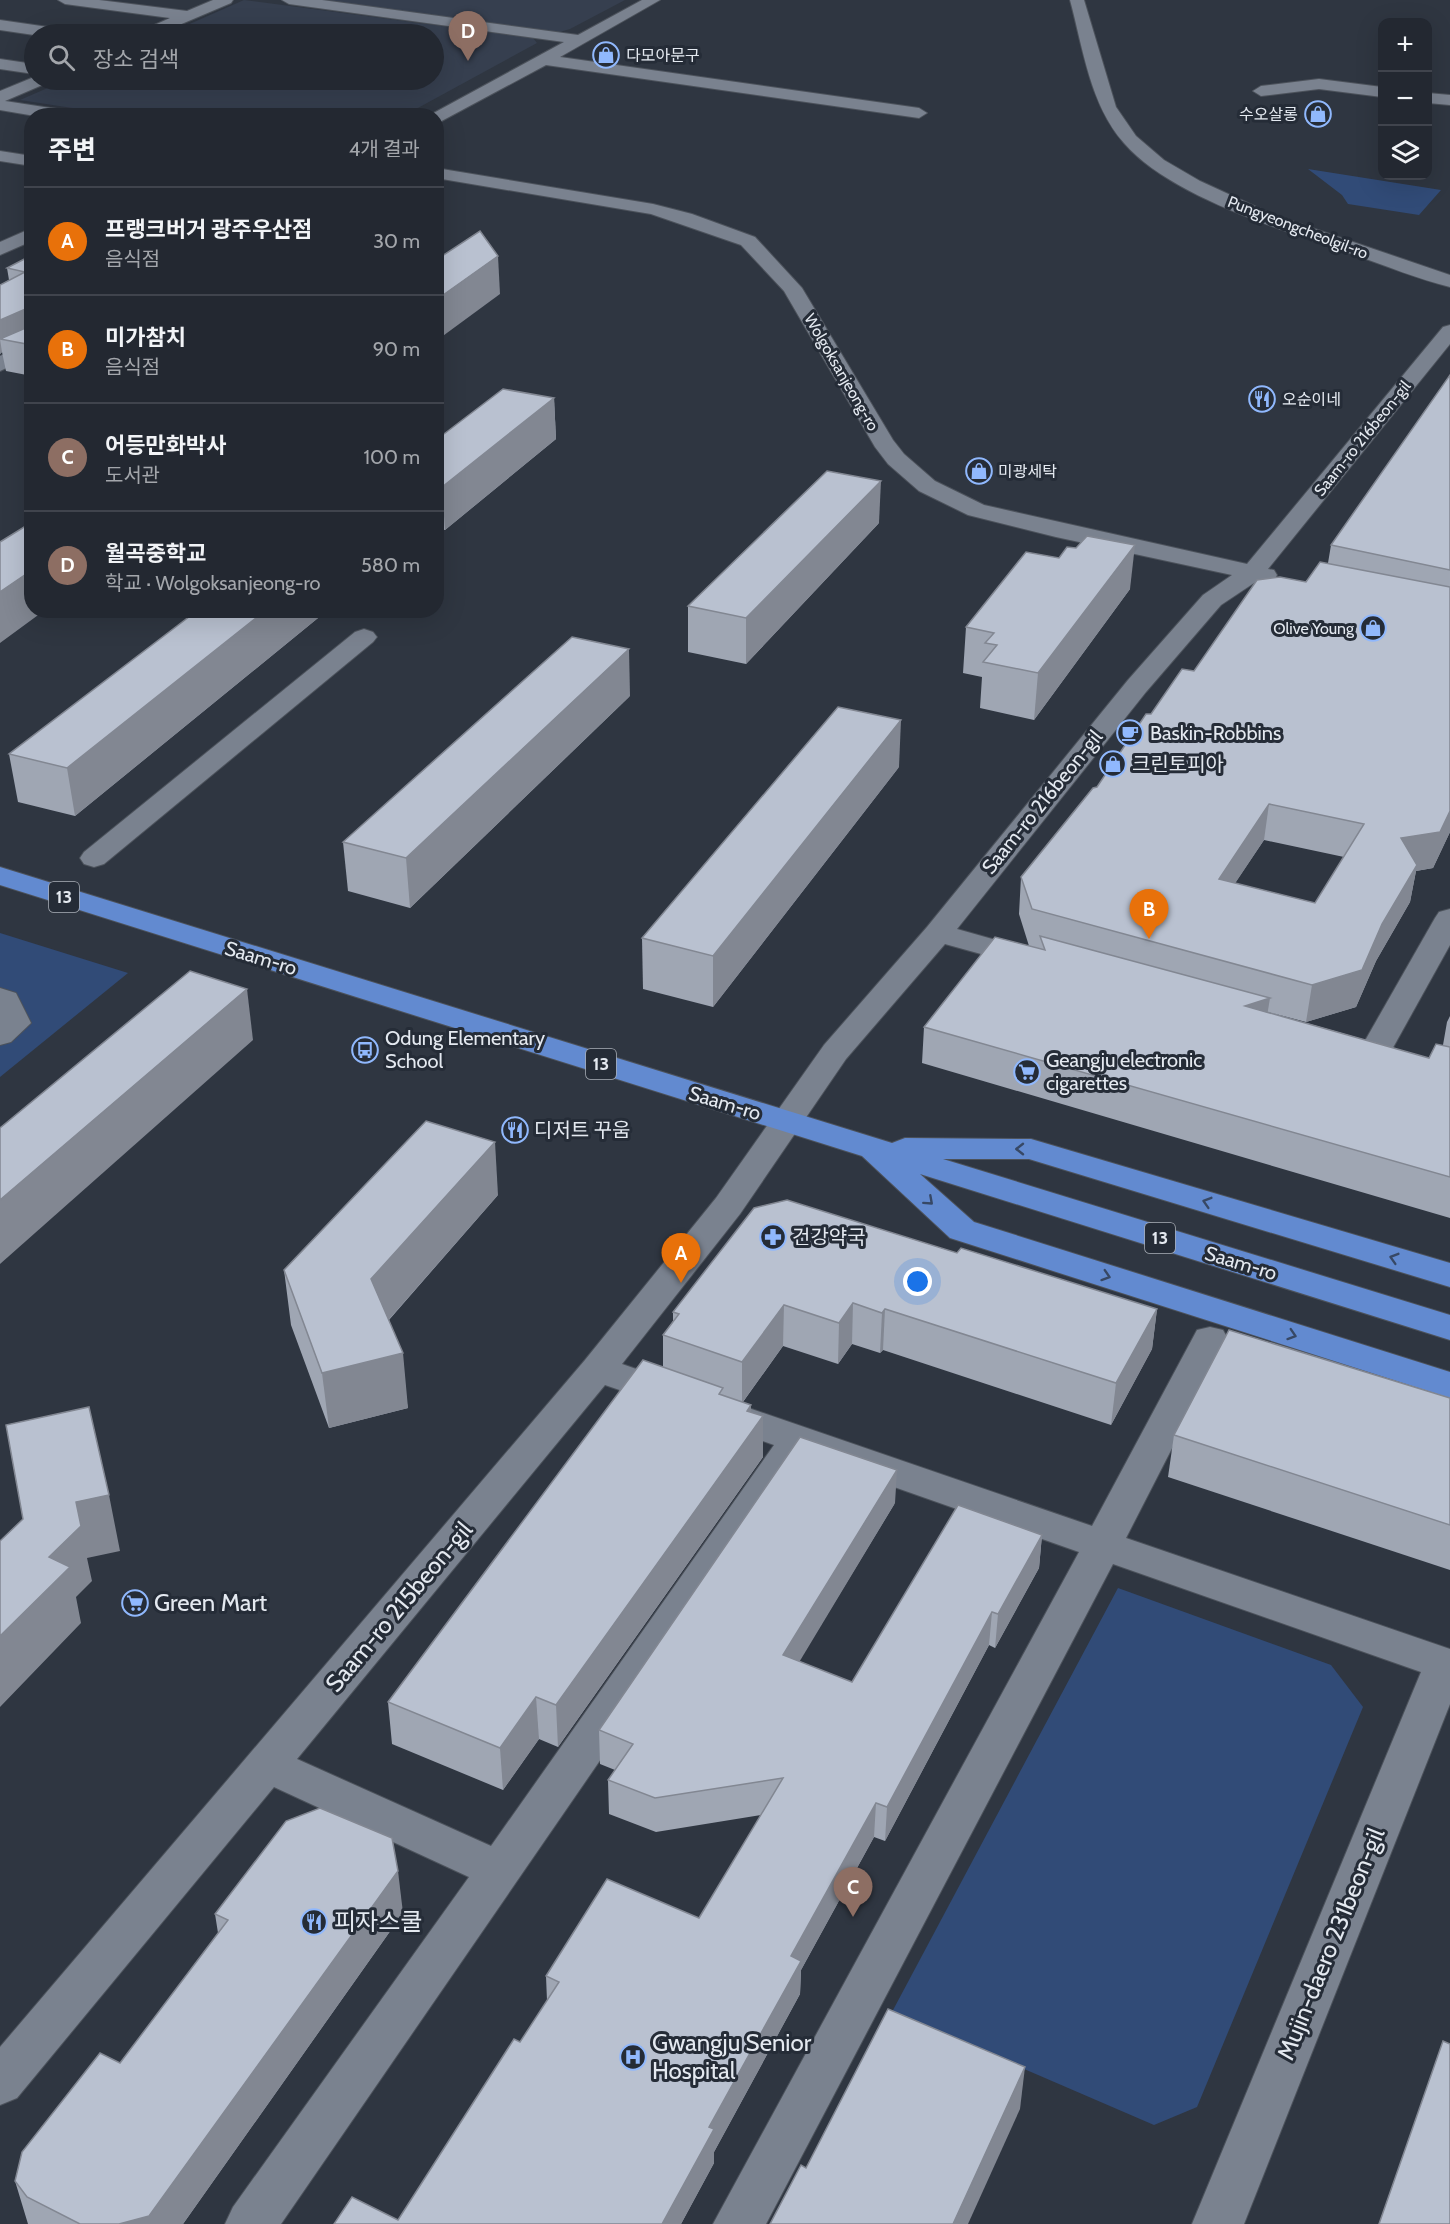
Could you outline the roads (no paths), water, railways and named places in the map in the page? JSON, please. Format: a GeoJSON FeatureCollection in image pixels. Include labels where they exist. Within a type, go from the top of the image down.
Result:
{"type":"FeatureCollection","features":[{"type":"Feature","properties":{"kind":"main road","name":"Saam-ro"},"geometry":{"type":"LineString","coordinates":[[0,876],[1450,1328]]}},
{"type":"Feature","properties":{"kind":"main road"},"geometry":{"type":"LineString","coordinates":[[870,1148],[1031,1149],[1450,1275]]}},
{"type":"Feature","properties":{"kind":"main road"},"geometry":{"type":"LineString","coordinates":[[870,1148],[962,1230],[1450,1385]]}},
{"type":"Feature","properties":{"kind":"street"},"geometry":{"type":"LineString","coordinates":[[65,0],[188,16]]}},
{"type":"Feature","properties":{"kind":"street"},"geometry":{"type":"LineString","coordinates":[[169,24],[226,0]]}},
{"type":"Feature","properties":{"kind":"street"},"geometry":{"type":"LineString","coordinates":[[289,0],[580,40]]}},
{"type":"Feature","properties":{"kind":"street"},"geometry":{"type":"LineString","coordinates":[[444,115],[653,0]]}},
{"type":"Feature","properties":{"kind":"street","name":"Pungyeongcheolgil-ro"},"geometry":{"type":"LineString","coordinates":[[1077,0],[1108,107],[1130,140],[1158,164],[1194,185],[1267,219],[1450,281]]}},
{"type":"Feature","properties":{"kind":"street"},"geometry":{"type":"LineString","coordinates":[[0,26],[24,29]]}},
{"type":"Feature","properties":{"kind":"street"},"geometry":{"type":"LineString","coordinates":[[545,60],[919,113]]}},
{"type":"Feature","properties":{"kind":"street"},"geometry":{"type":"LineString","coordinates":[[0,63],[24,67]]}},
{"type":"Feature","properties":{"kind":"street"},"geometry":{"type":"LineString","coordinates":[[1261,91],[1319,84],[1378,91]]}},
{"type":"Feature","properties":{"kind":"street"},"geometry":{"type":"LineString","coordinates":[[0,97],[24,87]]}},
{"type":"Feature","properties":{"kind":"street"},"geometry":{"type":"LineString","coordinates":[[1432,98],[1450,100]]}},
{"type":"Feature","properties":{"kind":"street"},"geometry":{"type":"LineString","coordinates":[[0,105],[24,109]]}},
{"type":"Feature","properties":{"kind":"street"},"geometry":{"type":"LineString","coordinates":[[0,156],[24,160]]}},
{"type":"Feature","properties":{"kind":"street"},"geometry":{"type":"LineString","coordinates":[[0,169],[24,161]]}},
{"type":"Feature","properties":{"kind":"street","name":"Wolgoksanjeong-ro"},"geometry":{"type":"LineString","coordinates":[[444,174],[652,209],[685,218],[748,241],[792,288],[883,442],[896,459],[927,486],[954,501],[1006,518],[1252,573]]}},
{"type":"Feature","properties":{"kind":"street"},"geometry":{"type":"LineString","coordinates":[[0,249],[24,237]]}},
{"type":"Feature","properties":{"kind":"street","name":"Saam-ro 216beon-gil"},"geometry":{"type":"LineString","coordinates":[[788,1123],[835,1052],[938,933],[1137,686],[1212,600],[1252,573],[1450,331]]}},
{"type":"Feature","properties":{"kind":"street"},"geometry":{"type":"LineString","coordinates":[[0,365],[24,352]]}},
{"type":"Feature","properties":{"kind":"street"},"geometry":{"type":"LineString","coordinates":[[1252,573],[1285,579]]}},
{"type":"Feature","properties":{"kind":"street"},"geometry":{"type":"LineString","coordinates":[[94,858],[364,636]]}},
{"type":"Feature","properties":{"kind":"street"},"geometry":{"type":"LineString","coordinates":[[1407,1062],[1363,1050],[1450,918]]}},
{"type":"Feature","properties":{"kind":"street"},"geometry":{"type":"LineString","coordinates":[[938,933],[1064,968]]}},
{"type":"Feature","properties":{"kind":"street"},"geometry":{"type":"LineString","coordinates":[[0,997],[5,1000],[15,1023],[0,1035]]}},
{"type":"Feature","properties":{"kind":"street","name":"Saam-ro 215beon-gil"},"geometry":{"type":"LineString","coordinates":[[0,2083],[598,1369],[728,1206],[788,1123]]}},
{"type":"Feature","properties":{"kind":"street"},"geometry":{"type":"LineString","coordinates":[[739,2224],[1103,1544],[1210,1339]]}},
{"type":"Feature","properties":{"kind":"street"},"geometry":{"type":"LineString","coordinates":[[598,1369],[1447,1665]]}},
{"type":"Feature","properties":{"kind":"street"},"geometry":{"type":"LineString","coordinates":[[250,2224],[588,1744],[798,1439]]}},
{"type":"Feature","properties":{"kind":"street","name":"Mujin-daero 231beon-gil"},"geometry":{"type":"LineString","coordinates":[[1218,2224],[1447,1665]]}},
{"type":"Feature","properties":{"kind":"street"},"geometry":{"type":"LineString","coordinates":[[267,1765],[499,1870]]}},
{"type":"Feature","properties":{"kind":"place","name":"다모아문구"},"geometry":{"type":"Point","coordinates":[606,55]}},
{"type":"Feature","properties":{"kind":"place","name":"월곡중학교"},"geometry":{"type":"Point","coordinates":[468,61]}},
{"type":"Feature","properties":{"kind":"place","name":"수오살롱"},"geometry":{"type":"Point","coordinates":[1318,114]}},
{"type":"Feature","properties":{"kind":"place","name":"오순이네"},"geometry":{"type":"Point","coordinates":[1262,399]}},
{"type":"Feature","properties":{"kind":"place","name":"미광세탁"},"geometry":{"type":"Point","coordinates":[979,471]}},
{"type":"Feature","properties":{"kind":"place","name":"Olive Young"},"geometry":{"type":"Point","coordinates":[1373,628]}},
{"type":"Feature","properties":{"kind":"place","name":"Baskin-Robbins"},"geometry":{"type":"Point","coordinates":[1130,733]}},
{"type":"Feature","properties":{"kind":"place","name":"크린토피아"},"geometry":{"type":"Point","coordinates":[1113,764]}},
{"type":"Feature","properties":{"kind":"place","name":"미가참치"},"geometry":{"type":"Point","coordinates":[1149,939]}},
{"type":"Feature","properties":{"kind":"place","name":"Odung Elementary School"},"geometry":{"type":"Point","coordinates":[365,1050]}},
{"type":"Feature","properties":{"kind":"place","name":"Geangju electronic cigarettes"},"geometry":{"type":"Point","coordinates":[1027,1072]}},
{"type":"Feature","properties":{"kind":"place","name":"디저트 꾸움"},"geometry":{"type":"Point","coordinates":[515,1130]}},
{"type":"Feature","properties":{"kind":"place","name":"건강약국"},"geometry":{"type":"Point","coordinates":[773,1237]}},
{"type":"Feature","properties":{"kind":"place","name":"프랭크버거 광주우산점"},"geometry":{"type":"Point","coordinates":[681,1283]}},
{"type":"Feature","properties":{"kind":"place","name":"Green Mart"},"geometry":{"type":"Point","coordinates":[135,1603]}},
{"type":"Feature","properties":{"kind":"place","name":"어등만화박사"},"geometry":{"type":"Point","coordinates":[853,1917]}},
{"type":"Feature","properties":{"kind":"place","name":"피자스쿨"},"geometry":{"type":"Point","coordinates":[314,1922]}},
{"type":"Feature","properties":{"kind":"place","name":"Gwangju Senior Hospital"},"geometry":{"type":"Point","coordinates":[633,2057]}}]}
